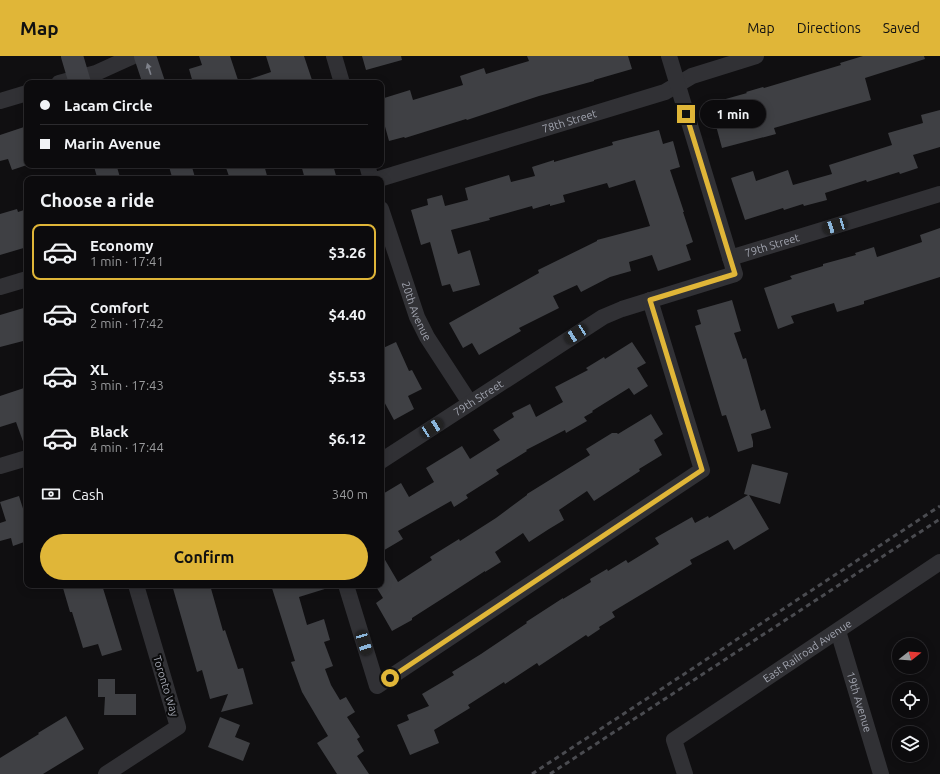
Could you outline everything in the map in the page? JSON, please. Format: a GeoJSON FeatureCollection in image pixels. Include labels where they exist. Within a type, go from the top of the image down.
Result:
{"type":"FeatureCollection","features":[{"type":"Feature","properties":{"kind":"street"},"geometry":{"type":"LineString","coordinates":[[72,56],[72,80]]}},
{"type":"Feature","properties":{"kind":"street"},"geometry":{"type":"LineString","coordinates":[[75,80],[96,73],[133,56]]}},
{"type":"Feature","properties":{"kind":"street"},"geometry":{"type":"LineString","coordinates":[[145,56],[153,80]]}},
{"type":"Feature","properties":{"kind":"street"},"geometry":{"type":"LineString","coordinates":[[334,56],[341,80]]}},
{"type":"Feature","properties":{"kind":"street"},"geometry":{"type":"LineString","coordinates":[[669,56],[730,258]]}},
{"type":"Feature","properties":{"kind":"street","name":"78th Street"},"geometry":{"type":"LineString","coordinates":[[384,177],[665,92],[692,76],[756,56]]}},
{"type":"Feature","properties":{"kind":"street"},"geometry":{"type":"LineString","coordinates":[[0,101],[24,94]]}},
{"type":"Feature","properties":{"kind":"street","name":"79th Street"},"geometry":{"type":"LineString","coordinates":[[384,459],[603,317],[622,309],[735,274],[730,258],[940,194]]}},
{"type":"Feature","properties":{"kind":"street","name":"20th Avenue"},"geometry":{"type":"LineString","coordinates":[[384,218],[417,317],[427,337],[470,403]]}},
{"type":"Feature","properties":{"kind":"street"},"geometry":{"type":"LineString","coordinates":[[0,287],[24,280]]}},
{"type":"Feature","properties":{"kind":"street"},"geometry":{"type":"LineString","coordinates":[[347,588],[377,686],[702,470],[650,300]]}},
{"type":"Feature","properties":{"kind":"street"},"geometry":{"type":"LineString","coordinates":[[0,466],[24,459]]}},
{"type":"Feature","properties":{"kind":"street","name":"East Railroad Avenue"},"geometry":{"type":"LineString","coordinates":[[684,774],[674,740],[940,562]]}},
{"type":"Feature","properties":{"kind":"street","name":"Toronto Way"},"geometry":{"type":"LineString","coordinates":[[106,774],[178,727],[137,588]]}},
{"type":"Feature","properties":{"kind":"street","name":"19th Avenue"},"geometry":{"type":"LineString","coordinates":[[838,631],[881,774]]}},
{"type":"Feature","properties":{"kind":"building"},"geometry":{"type":"Polygon","coordinates":[[[199,56],[230,56],[238,80],[192,80],[189,69],[202,65],[199,56]]]}},
{"type":"Feature","properties":{"kind":"building"},"geometry":{"type":"Polygon","coordinates":[[[266,56],[304,56],[312,80],[247,80],[271,72],[266,56]]]}},
{"type":"Feature","properties":{"kind":"building"},"geometry":{"type":"Polygon","coordinates":[[[362,56],[401,56],[402,60],[366,70],[362,56]]]}},
{"type":"Feature","properties":{"kind":"building"},"geometry":{"type":"Polygon","coordinates":[[[527,56],[628,56],[632,69],[539,96],[467,120],[466,119],[405,138],[389,141],[384,123],[384,98],[410,90],[413,100],[463,85],[460,76],[484,68],[486,74],[529,61],[527,56]]]}},
{"type":"Feature","properties":{"kind":"building"},"geometry":{"type":"Polygon","coordinates":[[[863,56],[924,56],[925,59],[865,78],[871,100],[774,128],[776,134],[722,148],[715,122],[720,120],[715,102],[841,65],[840,63],[863,56]]]}},
{"type":"Feature","properties":{"kind":"building"},"geometry":{"type":"Polygon","coordinates":[[[940,110],[940,147],[913,155],[918,168],[867,182],[866,180],[825,193],[827,200],[804,206],[803,204],[784,210],[783,208],[745,220],[731,178],[753,171],[756,181],[788,170],[793,185],[832,174],[829,165],[892,145],[888,133],[923,123],[921,115],[940,110]]]}},
{"type":"Feature","properties":{"kind":"building"},"geometry":{"type":"Polygon","coordinates":[[[24,127],[24,166],[12,170],[8,159],[0,161],[0,135],[24,127]]]}},
{"type":"Feature","properties":{"kind":"building"},"geometry":{"type":"Polygon","coordinates":[[[659,130],[663,144],[673,141],[680,167],[670,170],[693,242],[686,245],[691,260],[658,271],[652,255],[629,262],[631,271],[610,277],[581,292],[577,285],[553,296],[559,308],[519,328],[521,331],[479,355],[472,343],[463,348],[449,323],[539,273],[538,270],[597,240],[650,226],[635,180],[609,188],[607,183],[563,195],[565,202],[550,206],[550,204],[533,209],[532,206],[489,218],[490,220],[451,230],[458,254],[470,250],[480,285],[453,292],[450,284],[442,286],[430,242],[421,245],[411,210],[428,205],[427,199],[442,195],[445,206],[468,200],[465,188],[509,175],[511,182],[535,176],[532,167],[613,145],[612,142],[659,130]]]}},
{"type":"Feature","properties":{"kind":"building"},"geometry":{"type":"Polygon","coordinates":[[[226,168],[265,168],[267,176],[229,176],[226,168]]]}},
{"type":"Feature","properties":{"kind":"building"},"geometry":{"type":"Polygon","coordinates":[[[302,168],[334,168],[336,176],[304,176],[302,168]]]}},
{"type":"Feature","properties":{"kind":"building"},"geometry":{"type":"Polygon","coordinates":[[[17,209],[18,212],[24,210],[24,248],[0,255],[0,214],[17,209]]]}},
{"type":"Feature","properties":{"kind":"building"},"geometry":{"type":"Polygon","coordinates":[[[940,228],[940,277],[864,301],[864,304],[837,312],[834,303],[791,316],[794,323],[778,329],[764,288],[792,279],[790,276],[823,266],[823,264],[856,255],[855,253],[874,247],[877,257],[922,242],[920,235],[940,228]]]}},
{"type":"Feature","properties":{"kind":"building"},"geometry":{"type":"Polygon","coordinates":[[[732,300],[741,331],[734,333],[743,359],[746,358],[761,411],[765,409],[771,428],[751,434],[753,447],[738,452],[726,415],[722,416],[695,326],[701,324],[697,310],[732,300]]]}},
{"type":"Feature","properties":{"kind":"building"},"geometry":{"type":"Polygon","coordinates":[[[24,308],[24,341],[0,347],[0,315],[24,308]]]}},
{"type":"Feature","properties":{"kind":"building"},"geometry":{"type":"Polygon","coordinates":[[[396,342],[409,371],[412,370],[422,389],[408,396],[414,409],[394,420],[384,402],[384,348],[396,342]]]}},
{"type":"Feature","properties":{"kind":"building"},"geometry":{"type":"Polygon","coordinates":[[[632,342],[646,363],[637,368],[648,386],[634,395],[629,388],[584,417],[587,421],[566,433],[565,430],[526,450],[527,451],[496,470],[499,474],[466,495],[468,498],[454,507],[451,501],[398,531],[403,539],[384,550],[384,493],[401,483],[409,497],[434,482],[426,468],[462,446],[470,459],[500,440],[493,430],[514,417],[512,413],[530,404],[536,417],[563,402],[555,387],[588,370],[586,368],[604,357],[605,359],[632,342]]]}},
{"type":"Feature","properties":{"kind":"building"},"geometry":{"type":"Polygon","coordinates":[[[24,388],[24,444],[16,422],[0,427],[0,396],[24,388]]]}},
{"type":"Feature","properties":{"kind":"building"},"geometry":{"type":"Polygon","coordinates":[[[651,414],[663,434],[654,440],[662,455],[639,469],[640,471],[594,501],[587,491],[559,510],[564,520],[529,542],[523,533],[495,552],[501,562],[412,618],[412,620],[392,631],[376,603],[383,598],[377,588],[384,588],[384,558],[398,582],[432,560],[430,557],[459,539],[460,541],[496,518],[527,494],[590,455],[586,449],[612,433],[618,434],[651,414]]]}},
{"type":"Feature","properties":{"kind":"building"},"geometry":{"type":"Polygon","coordinates":[[[752,464],[788,473],[780,504],[749,495],[769,529],[734,550],[728,540],[690,560],[692,564],[612,612],[615,617],[599,627],[600,629],[588,637],[586,635],[539,666],[537,663],[505,684],[504,682],[468,705],[470,708],[434,730],[439,743],[410,755],[397,725],[409,720],[407,715],[429,706],[422,694],[454,675],[452,672],[527,623],[526,622],[591,582],[590,579],[607,569],[608,571],[626,560],[628,563],[659,544],[655,538],[692,517],[695,523],[708,516],[709,518],[748,495],[744,494],[752,464]]]}},
{"type":"Feature","properties":{"kind":"building"},"geometry":{"type":"Polygon","coordinates":[[[19,496],[24,512],[24,542],[13,546],[11,538],[0,541],[0,523],[6,521],[0,502],[19,496]]]}},
{"type":"Feature","properties":{"kind":"building"},"geometry":{"type":"Polygon","coordinates":[[[63,588],[103,588],[122,650],[102,656],[98,644],[83,648],[72,612],[70,612],[63,588]]]}},
{"type":"Feature","properties":{"kind":"building"},"geometry":{"type":"Polygon","coordinates":[[[173,588],[211,588],[223,631],[225,630],[238,669],[243,668],[253,704],[221,712],[228,694],[210,699],[202,670],[197,672],[173,588]]]}},
{"type":"Feature","properties":{"kind":"building"},"geometry":{"type":"Polygon","coordinates":[[[272,588],[328,588],[299,597],[307,625],[324,619],[330,640],[324,642],[333,666],[325,669],[331,685],[340,700],[346,697],[355,712],[347,717],[360,737],[357,739],[364,751],[357,756],[369,774],[337,774],[317,743],[328,736],[302,692],[291,662],[295,661],[272,588]]]}},
{"type":"Feature","properties":{"kind":"building"},"geometry":{"type":"Polygon","coordinates":[[[98,679],[115,679],[115,694],[136,694],[136,715],[104,715],[105,697],[98,697],[98,679]]]}},
{"type":"Feature","properties":{"kind":"building"},"geometry":{"type":"Polygon","coordinates":[[[66,716],[84,749],[43,774],[0,774],[0,758],[66,716]]]}},
{"type":"Feature","properties":{"kind":"building"},"geometry":{"type":"Polygon","coordinates":[[[220,717],[240,725],[235,737],[250,743],[243,761],[208,747],[220,717]]]}},
{"type":"Feature","properties":{"kind":"railway"},"geometry":{"type":"LineString","coordinates":[[532,774],[940,506]]}},
{"type":"Feature","properties":{"kind":"railway"},"geometry":{"type":"LineString","coordinates":[[550,774],[940,519]]}},
{"type":"Feature","properties":{"kind":"route"},"geometry":{"type":"LineString","coordinates":[[390,678],[702,470],[650,300],[735,274],[686,114]]}}]}
